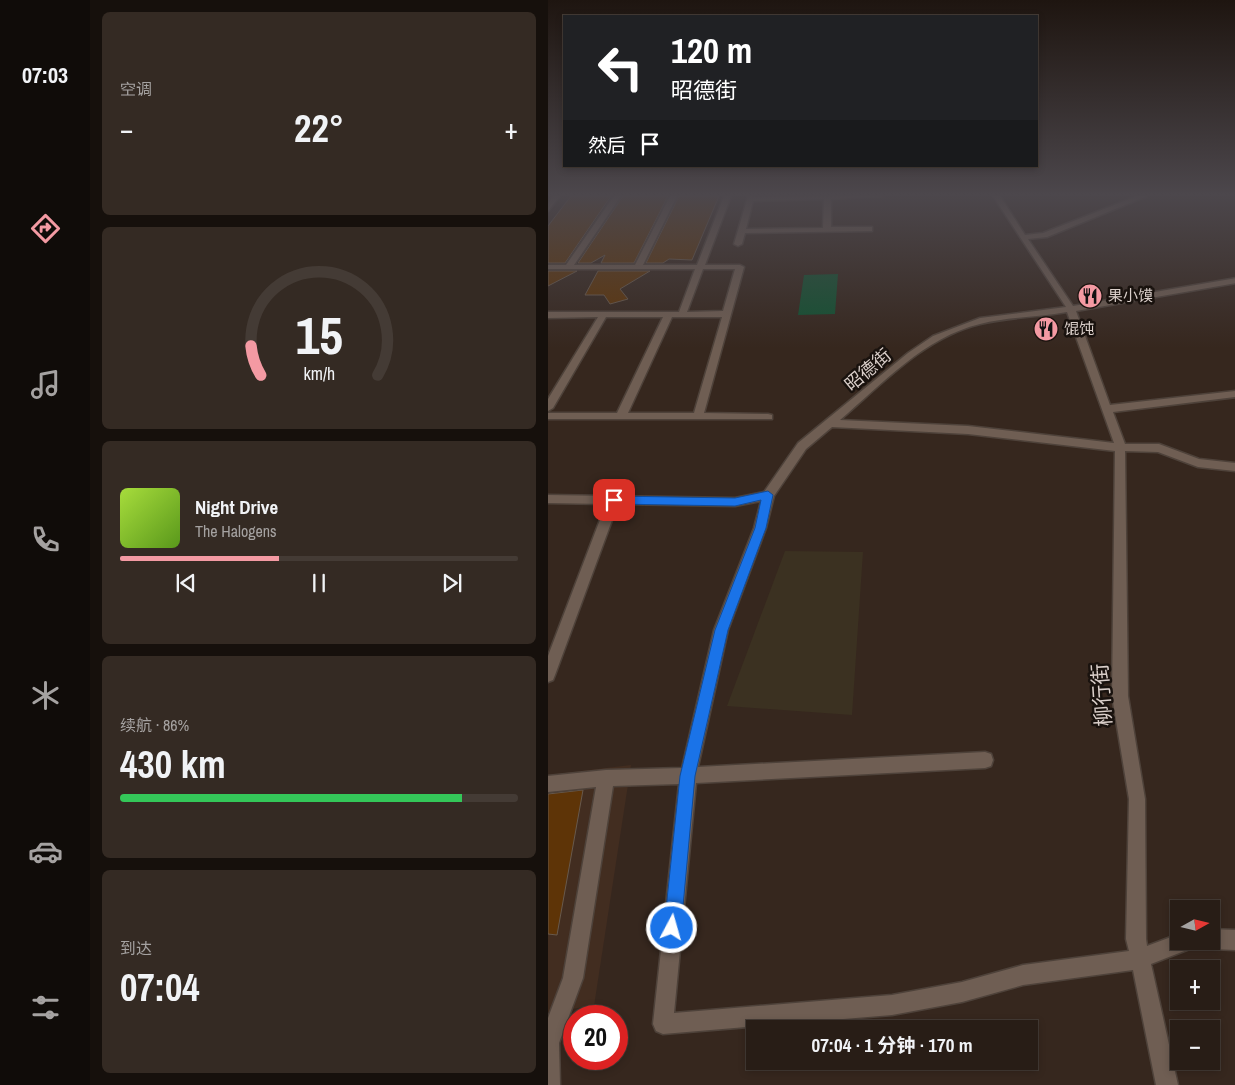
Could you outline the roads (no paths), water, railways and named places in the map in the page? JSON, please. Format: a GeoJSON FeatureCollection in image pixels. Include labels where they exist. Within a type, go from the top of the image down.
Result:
{"type":"FeatureCollection","features":[{"type":"Feature","properties":{"kind":"street"},"geometry":{"type":"LineString","coordinates":[[568,267],[582,247]]}},
{"type":"Feature","properties":{"kind":"street"},"geometry":{"type":"LineString","coordinates":[[638,267],[648,247]]}},
{"type":"Feature","properties":{"kind":"street"},"geometry":{"type":"LineString","coordinates":[[682,314],[708,247]]}},
{"type":"Feature","properties":{"kind":"street","name":"柳行街"},"geometry":{"type":"LineString","coordinates":[[1029,247],[1070,307],[1120,446],[1120,696],[1137,799],[1136,939],[1167,1085]]}},
{"type":"Feature","properties":{"kind":"street"},"geometry":{"type":"LineString","coordinates":[[548,267],[740,267],[698,417]]}},
{"type":"Feature","properties":{"kind":"street","name":"昭德街"},"geometry":{"type":"LineString","coordinates":[[768,495],[802,446],[911,355],[936,338],[980,321],[1047,313],[1070,307],[1236,280]]}},
{"type":"Feature","properties":{"kind":"street"},"geometry":{"type":"LineString","coordinates":[[548,408],[604,314]]}},
{"type":"Feature","properties":{"kind":"street"},"geometry":{"type":"LineString","coordinates":[[621,416],[669,314]]}},
{"type":"Feature","properties":{"kind":"street"},"geometry":{"type":"LineString","coordinates":[[548,315],[726,314]]}},
{"type":"Feature","properties":{"kind":"street"},"geometry":{"type":"LineString","coordinates":[[1107,409],[1126,405],[1176,402],[1236,394]]}},
{"type":"Feature","properties":{"kind":"street"},"geometry":{"type":"LineString","coordinates":[[548,416],[768,417]]}},
{"type":"Feature","properties":{"kind":"street"},"geometry":{"type":"LineString","coordinates":[[829,423],[968,430],[1104,447],[1159,448],[1198,463],[1236,467]]}},
{"type":"Feature","properties":{"kind":"street"},"geometry":{"type":"LineString","coordinates":[[548,499],[735,502],[768,495],[760,528],[721,630],[688,776],[663,1024],[892,1005],[962,992],[1023,975],[1140,958],[1170,946]]}},
{"type":"Feature","properties":{"kind":"street"},"geometry":{"type":"LineString","coordinates":[[548,675],[614,500]]}},
{"type":"Feature","properties":{"kind":"street"},"geometry":{"type":"LineString","coordinates":[[548,784],[606,778],[688,776],[984,760]]}},
{"type":"Feature","properties":{"kind":"street"},"geometry":{"type":"LineString","coordinates":[[549,1085],[549,1043],[573,978],[606,778]]}},
{"type":"Feature","properties":{"kind":"street"},"geometry":{"type":"LineString","coordinates":[[1220,939],[1236,940]]}},
{"type":"Feature","properties":{"kind":"place","name":"果小馍"},"geometry":{"type":"Point","coordinates":[1090,296]}},
{"type":"Feature","properties":{"kind":"place","name":"馄饨"},"geometry":{"type":"Point","coordinates":[1046,329]}}]}
